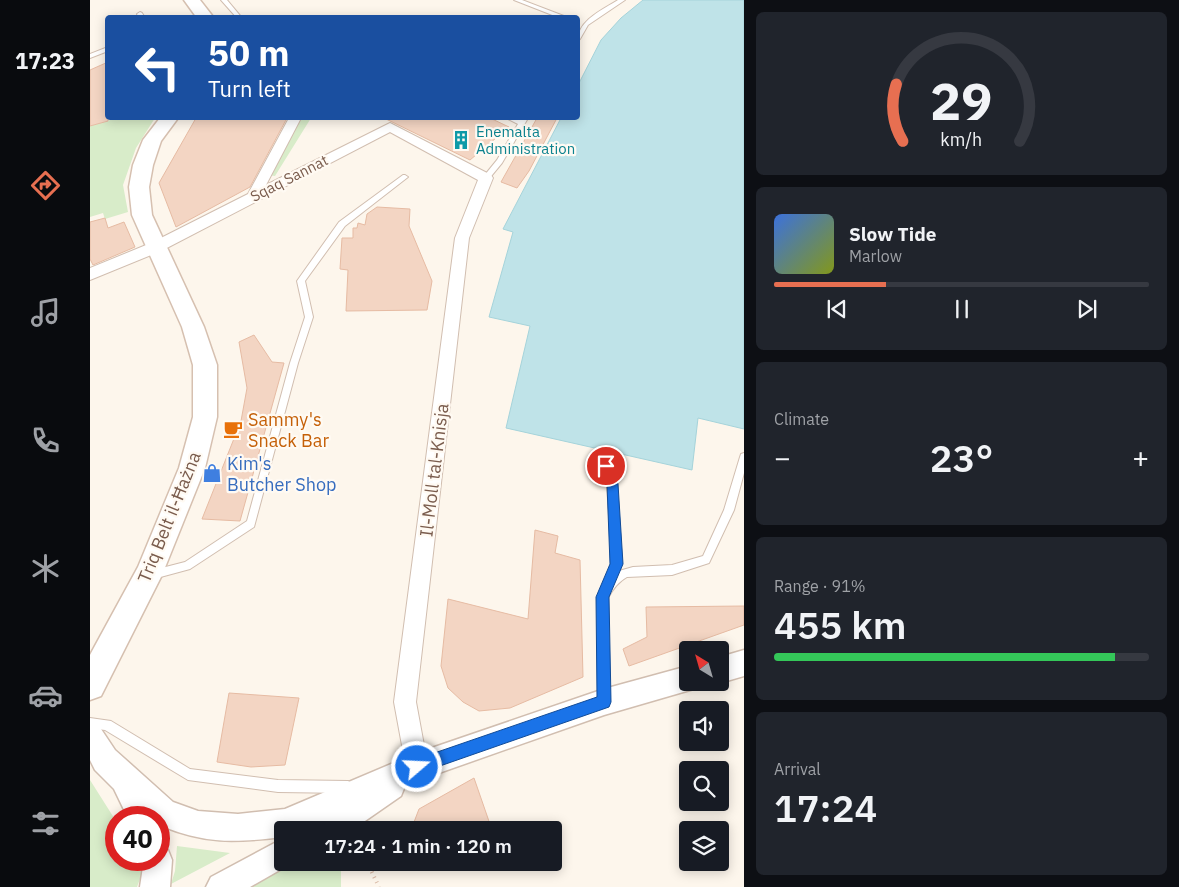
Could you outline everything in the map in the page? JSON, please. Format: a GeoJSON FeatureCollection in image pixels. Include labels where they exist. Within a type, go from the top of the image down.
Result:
{"type":"FeatureCollection","features":[{"type":"Feature","properties":{"kind":"main road"},"geometry":{"type":"LineString","coordinates":[[192,0],[204,15]]}},
{"type":"Feature","properties":{"kind":"main road","name":"Triq Belt il-Ħażna"},"geometry":{"type":"LineString","coordinates":[[90,685],[148,575],[192,468],[205,417],[205,365],[193,327],[142,215],[139,187],[143,165],[152,140],[167,120]]}},
{"type":"Feature","properties":{"kind":"street"},"geometry":{"type":"LineString","coordinates":[[253,197],[294,120]]}},
{"type":"Feature","properties":{"kind":"street","name":"Sqaq Sannat"},"geometry":{"type":"LineString","coordinates":[[90,274],[156,247],[390,127],[486,178]]}},
{"type":"Feature","properties":{"kind":"street","name":"Il-Moll tal-Knisja"},"geometry":{"type":"LineString","coordinates":[[417,767],[405,702],[462,238],[486,178]]}},
{"type":"Feature","properties":{"kind":"street"},"geometry":{"type":"LineString","coordinates":[[729,667],[744,663]]}},
{"type":"Feature","properties":{"kind":"street"},"geometry":{"type":"LineString","coordinates":[[90,735],[104,760],[164,812],[198,825],[238,828],[285,823],[417,767],[604,702],[679,681]]}},
{"type":"Feature","properties":{"kind":"street"},"geometry":{"type":"LineString","coordinates":[[338,821],[372,800],[417,767]]}},
{"type":"Feature","properties":{"kind":"street"},"geometry":{"type":"LineString","coordinates":[[124,779],[137,806]]}},
{"type":"Feature","properties":{"kind":"street"},"geometry":{"type":"LineString","coordinates":[[221,887],[274,857]]}},
{"type":"Feature","properties":{"kind":"street"},"geometry":{"type":"LineString","coordinates":[[155,887],[157,871]]}},
{"type":"Feature","properties":{"kind":"lane"},"geometry":{"type":"LineString","coordinates":[[224,0],[237,15]]}},
{"type":"Feature","properties":{"kind":"lane"},"geometry":{"type":"LineString","coordinates":[[517,0],[559,15]]}},
{"type":"Feature","properties":{"kind":"lane"},"geometry":{"type":"LineString","coordinates":[[580,34],[586,24],[622,0]]}},
{"type":"Feature","properties":{"kind":"lane"},"geometry":{"type":"LineString","coordinates":[[580,22],[586,24]]}},
{"type":"Feature","properties":{"kind":"lane"},"geometry":{"type":"LineString","coordinates":[[90,56],[105,50]]}},
{"type":"Feature","properties":{"kind":"lane"},"geometry":{"type":"LineString","coordinates":[[486,178],[500,161],[523,120]]}},
{"type":"Feature","properties":{"kind":"lane"},"geometry":{"type":"LineString","coordinates":[[148,575],[187,566],[250,524],[309,316],[301,280],[342,224],[405,177]]}},
{"type":"Feature","properties":{"kind":"lane"},"geometry":{"type":"LineString","coordinates":[[610,582],[629,570],[671,570],[706,560],[729,510],[744,457]]}},
{"type":"Feature","properties":{"kind":"lane"},"geometry":{"type":"LineString","coordinates":[[604,702],[603,597],[617,564],[612,484],[606,466]]}},
{"type":"Feature","properties":{"kind":"lane"},"geometry":{"type":"LineString","coordinates":[[90,723],[107,725],[188,774],[278,786],[368,788]]}},
{"type":"Feature","properties":{"kind":"path"},"geometry":{"type":"LineString","coordinates":[[371,871],[379,887]]}},
{"type":"Feature","properties":{"kind":"green space"},"geometry":{"type":"Polygon","coordinates":[[[110,120],[154,120],[136,148],[123,185],[128,212],[105,219],[103,213],[90,217],[90,126],[110,120]]]}},
{"type":"Feature","properties":{"kind":"green space"},"geometry":{"type":"Polygon","coordinates":[[[298,120],[310,120],[275,176],[267,175],[298,120]]]}},
{"type":"Feature","properties":{"kind":"green space"},"geometry":{"type":"Polygon","coordinates":[[[90,780],[106,806],[105,871],[143,871],[137,887],[90,887],[90,780]]]}},
{"type":"Feature","properties":{"kind":"green space"},"geometry":{"type":"Polygon","coordinates":[[[177,846],[230,853],[171,884],[175,871],[177,846]]]}},
{"type":"Feature","properties":{"kind":"green space"},"geometry":{"type":"Polygon","coordinates":[[[278,871],[341,871],[341,887],[247,887],[278,871]]]}},
{"type":"Feature","properties":{"kind":"water"},"geometry":{"type":"Polygon","coordinates":[[[643,0],[744,0],[744,429],[698,418],[692,470],[506,428],[530,326],[489,317],[513,232],[503,229],[560,120],[580,120],[580,81],[601,40],[621,18],[643,0]]]}},
{"type":"Feature","properties":{"kind":"building"},"geometry":{"type":"Polygon","coordinates":[[[105,63],[105,120],[108,121],[90,126],[90,70],[105,63]]]}},
{"type":"Feature","properties":{"kind":"building"},"geometry":{"type":"Polygon","coordinates":[[[195,120],[286,120],[250,187],[176,227],[159,183],[195,120]]]}},
{"type":"Feature","properties":{"kind":"building","name":"Enemalta Administration"},"geometry":{"type":"Polygon","coordinates":[[[388,120],[494,120],[509,127],[470,160],[388,120]]]}},
{"type":"Feature","properties":{"kind":"building"},"geometry":{"type":"Polygon","coordinates":[[[536,120],[556,120],[529,171],[517,188],[501,182],[536,120]]]}},
{"type":"Feature","properties":{"kind":"building"},"geometry":{"type":"Polygon","coordinates":[[[377,207],[410,209],[409,226],[432,281],[427,310],[346,311],[348,270],[340,269],[342,238],[353,238],[353,228],[357,228],[358,223],[365,225],[367,214],[377,207]]]}},
{"type":"Feature","properties":{"kind":"building"},"geometry":{"type":"Polygon","coordinates":[[[105,218],[108,228],[124,222],[135,247],[93,265],[90,259],[90,222],[105,218]]]}},
{"type":"Feature","properties":{"kind":"building"},"geometry":{"type":"Polygon","coordinates":[[[254,335],[272,362],[284,363],[240,521],[202,519],[241,421],[247,388],[239,342],[254,335]]]}},
{"type":"Feature","properties":{"kind":"building"},"geometry":{"type":"Polygon","coordinates":[[[535,530],[558,536],[555,553],[580,560],[583,677],[510,708],[479,711],[463,702],[448,688],[441,666],[448,599],[528,619],[535,530]]]}},
{"type":"Feature","properties":{"kind":"building"},"geometry":{"type":"Polygon","coordinates":[[[744,606],[744,625],[699,641],[679,641],[679,648],[629,666],[623,649],[647,637],[646,607],[744,606]]]}},
{"type":"Feature","properties":{"kind":"building"},"geometry":{"type":"Polygon","coordinates":[[[229,693],[299,698],[285,765],[251,767],[217,762],[229,693]]]}},
{"type":"Feature","properties":{"kind":"building"},"geometry":{"type":"Polygon","coordinates":[[[474,778],[489,821],[414,821],[419,809],[474,778]]]}},
{"type":"Feature","properties":{"kind":"place","name":"Enemalta Administration"},"geometry":{"type":"Point","coordinates":[461,140]}},
{"type":"Feature","properties":{"kind":"place","name":"Sammy's Snack Bar"},"geometry":{"type":"Point","coordinates":[233,429]}},
{"type":"Feature","properties":{"kind":"place","name":"Kim's Butcher Shop"},"geometry":{"type":"Point","coordinates":[212,473]}},
{"type":"Feature","properties":{"kind":"route"},"geometry":{"type":"LineString","coordinates":[[417,767],[604,702],[603,597],[617,564],[612,484],[606,466]]}}]}
